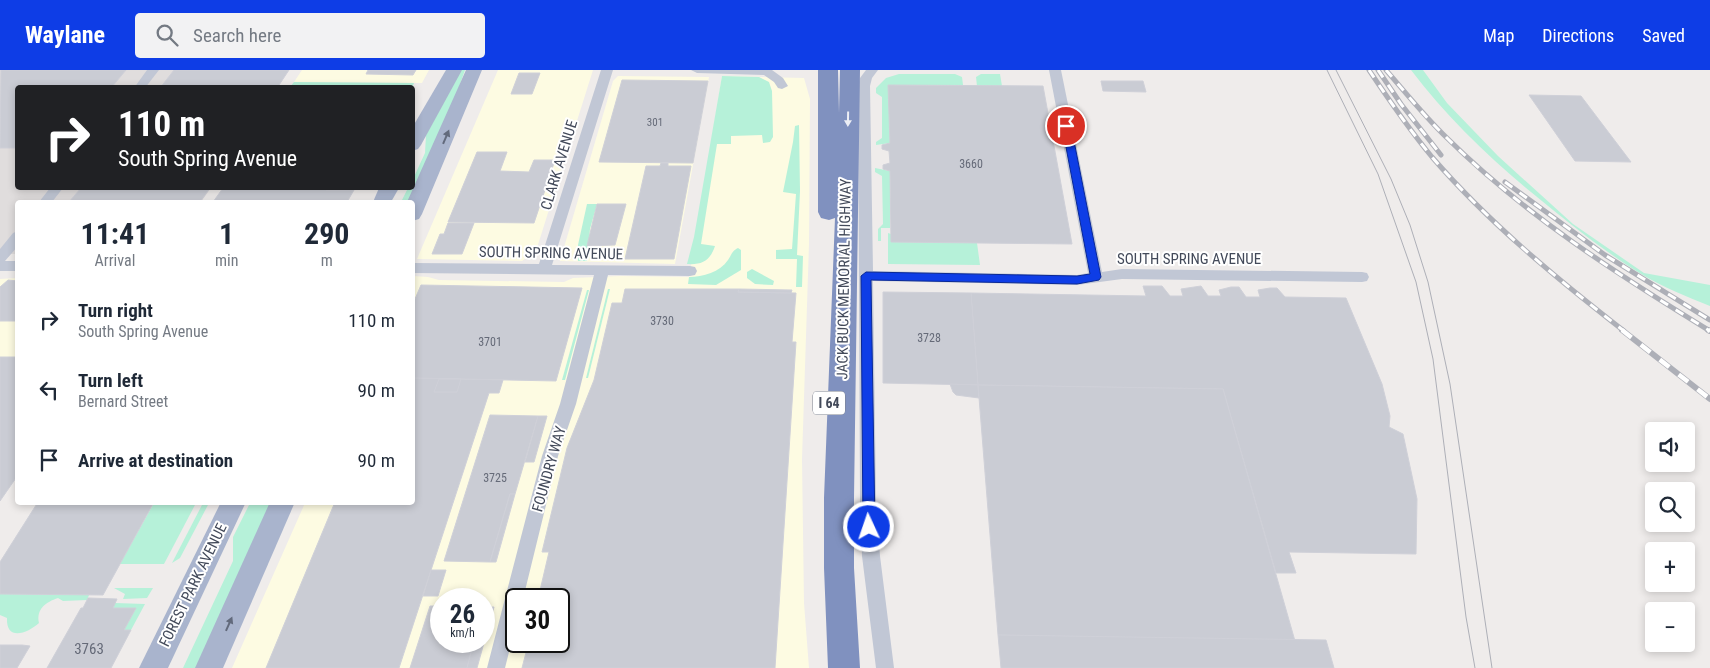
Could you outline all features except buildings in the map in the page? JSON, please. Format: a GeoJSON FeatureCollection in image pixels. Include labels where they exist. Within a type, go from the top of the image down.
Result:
{"type":"FeatureCollection","features":[{"type":"Feature","properties":{"kind":"highway"},"geometry":{"type":"LineString","coordinates":[[812,70],[846,221]]}},
{"type":"Feature","properties":{"kind":"highway","name":"JACK BUCK MEMORIAL HIGHWAY"},"geometry":{"type":"LineString","coordinates":[[828,70],[829,425],[834,601],[838,668]]}},
{"type":"Feature","properties":{"kind":"highway","name":"JACK BUCK MEMORIAL HIGHWAY"},"geometry":{"type":"LineString","coordinates":[[844,668],[839,568],[839,498],[850,70]]}},
{"type":"Feature","properties":{"kind":"main road"},"geometry":{"type":"LineString","coordinates":[[415,123],[439,70]]}},
{"type":"Feature","properties":{"kind":"main road"},"geometry":{"type":"LineString","coordinates":[[415,140],[454,70]]}},
{"type":"Feature","properties":{"kind":"main road"},"geometry":{"type":"LineString","coordinates":[[415,208],[474,70]]}},
{"type":"Feature","properties":{"kind":"main road"},"geometry":{"type":"LineString","coordinates":[[427,182],[458,145],[490,70]]}},
{"type":"Feature","properties":{"kind":"main road","name":"FOREST PARK AVENUE"},"geometry":{"type":"LineString","coordinates":[[153,668],[233,505]]}},
{"type":"Feature","properties":{"kind":"main road"},"geometry":{"type":"LineString","coordinates":[[209,668],[282,505]]}},
{"type":"Feature","properties":{"kind":"street"},"geometry":{"type":"LineString","coordinates":[[141,85],[153,70]]}},
{"type":"Feature","properties":{"kind":"street","name":"CLARK AVENUE"},"geometry":{"type":"LineString","coordinates":[[544,270],[607,70]]}},
{"type":"Feature","properties":{"kind":"street"},"geometry":{"type":"LineString","coordinates":[[697,70],[767,72],[779,80],[782,86]]}},
{"type":"Feature","properties":{"kind":"street"},"geometry":{"type":"LineString","coordinates":[[871,70],[864,86],[869,525],[874,585],[885,668]]}},
{"type":"Feature","properties":{"kind":"street"},"geometry":{"type":"LineString","coordinates":[[1055,70],[1096,277]]}},
{"type":"Feature","properties":{"kind":"street"},"geometry":{"type":"LineString","coordinates":[[47,200],[55,190]]}},
{"type":"Feature","properties":{"kind":"street"},"geometry":{"type":"LineString","coordinates":[[0,258],[15,240]]}},
{"type":"Feature","properties":{"kind":"street"},"geometry":{"type":"LineString","coordinates":[[0,266],[15,266]]}},
{"type":"Feature","properties":{"kind":"street","name":"SOUTH SPRING AVENUE"},"geometry":{"type":"LineString","coordinates":[[415,268],[690,271]]}},
{"type":"Feature","properties":{"kind":"street","name":"FOUNDRY WAY"},"geometry":{"type":"LineString","coordinates":[[496,668],[550,456],[573,386],[602,270]]}},
{"type":"Feature","properties":{"kind":"street","name":"SOUTH SPRING AVENUE"},"geometry":{"type":"LineString","coordinates":[[866,276],[1077,280],[1122,274],[1362,277]]}},
{"type":"Feature","properties":{"kind":"shaded area"},"geometry":{"type":"Polygon","coordinates":[[[0,70],[289,70],[279,85],[15,85],[15,190],[210,190],[202,200],[15,200],[15,254],[0,254],[0,70]]]}},
{"type":"Feature","properties":{"kind":"shaded area"},"geometry":{"type":"Polygon","coordinates":[[[302,70],[429,70],[422,83],[294,82],[302,70]]]}},
{"type":"Feature","properties":{"kind":"shaded area"},"geometry":{"type":"Polygon","coordinates":[[[498,70],[593,70],[536,251],[522,261],[417,259],[498,70]]]}},
{"type":"Feature","properties":{"kind":"shaded area"},"geometry":{"type":"Polygon","coordinates":[[[618,76],[709,77],[675,264],[560,261],[613,81],[618,76]]]}},
{"type":"Feature","properties":{"kind":"shaded area"},"geometry":{"type":"Polygon","coordinates":[[[722,76],[804,78],[810,99],[809,244],[802,459],[804,603],[809,668],[232,668],[304,505],[415,505],[415,276],[439,280],[564,282],[573,278],[620,276],[689,277],[722,76]]]}},
{"type":"Feature","properties":{"kind":"shaded area"},"geometry":{"type":"Polygon","coordinates":[[[15,278],[15,357],[0,357],[0,279],[15,278]]]}},
{"type":"Feature","properties":{"kind":"green space"},"geometry":{"type":"Polygon","coordinates":[[[461,70],[465,70],[450,112],[415,189],[415,175],[425,153],[426,135],[461,70]]]}},
{"type":"Feature","properties":{"kind":"green space"},"geometry":{"type":"Polygon","coordinates":[[[1411,70],[1423,70],[1447,103],[1498,156],[1573,224],[1644,273],[1710,285],[1710,306],[1675,292],[1641,274],[1571,224],[1483,149],[1452,119],[1411,70]]]}},
{"type":"Feature","properties":{"kind":"green space"},"geometry":{"type":"Polygon","coordinates":[[[899,74],[955,74],[962,77],[963,85],[889,85],[890,143],[876,145],[876,142],[882,138],[882,97],[876,93],[876,88],[886,78],[899,74]]]}},
{"type":"Feature","properties":{"kind":"green space"},"geometry":{"type":"Polygon","coordinates":[[[981,74],[1000,74],[1002,86],[977,86],[976,77],[981,74]]]}},
{"type":"Feature","properties":{"kind":"green space"},"geometry":{"type":"Polygon","coordinates":[[[722,76],[759,77],[769,82],[772,91],[773,137],[770,142],[763,143],[762,135],[731,136],[731,144],[717,144],[701,244],[715,246],[711,255],[705,261],[697,264],[687,264],[694,237],[722,76]]]}},
{"type":"Feature","properties":{"kind":"green space"},"geometry":{"type":"Polygon","coordinates":[[[294,82],[414,83],[413,85],[292,85],[294,82]]]}},
{"type":"Feature","properties":{"kind":"green space"},"geometry":{"type":"Polygon","coordinates":[[[799,125],[800,191],[797,255],[803,256],[802,287],[796,287],[797,259],[776,259],[776,250],[792,249],[796,194],[783,192],[795,126],[799,125]]]}},
{"type":"Feature","properties":{"kind":"green space"},"geometry":{"type":"Polygon","coordinates":[[[875,168],[890,171],[890,228],[881,228],[881,241],[878,241],[878,229],[883,224],[882,176],[875,172],[875,168]]]}},
{"type":"Feature","properties":{"kind":"green space"},"geometry":{"type":"Polygon","coordinates":[[[407,190],[414,190],[410,200],[402,200],[407,190]]]}},
{"type":"Feature","properties":{"kind":"green space"},"geometry":{"type":"Polygon","coordinates":[[[587,204],[597,204],[590,229],[587,261],[578,261],[578,245],[587,204]]]}},
{"type":"Feature","properties":{"kind":"green space"},"geometry":{"type":"Polygon","coordinates":[[[888,233],[891,234],[891,242],[977,243],[980,265],[888,264],[888,233]]]}},
{"type":"Feature","properties":{"kind":"green space"},"geometry":{"type":"Polygon","coordinates":[[[738,248],[741,250],[741,270],[716,285],[688,284],[689,277],[705,275],[716,271],[725,264],[738,248]]]}},
{"type":"Feature","properties":{"kind":"green space"},"geometry":{"type":"Polygon","coordinates":[[[752,269],[774,281],[773,285],[755,284],[747,278],[747,272],[752,269]]]}},
{"type":"Feature","properties":{"kind":"green space"},"geometry":{"type":"Polygon","coordinates":[[[608,289],[610,289],[588,378],[586,378],[608,289]]]}},
{"type":"Feature","properties":{"kind":"green space"},"geometry":{"type":"Polygon","coordinates":[[[587,290],[589,290],[565,380],[562,380],[587,290]]]}},
{"type":"Feature","properties":{"kind":"green space"},"geometry":{"type":"Polygon","coordinates":[[[153,505],[195,505],[164,564],[120,564],[153,505]]]}},
{"type":"Feature","properties":{"kind":"green space"},"geometry":{"type":"Polygon","coordinates":[[[202,505],[208,505],[180,558],[172,563],[202,505]]]}},
{"type":"Feature","properties":{"kind":"green space"},"geometry":{"type":"Polygon","coordinates":[[[249,505],[271,505],[196,668],[183,668],[233,561],[233,537],[249,505]]]}},
{"type":"Feature","properties":{"kind":"green space"},"geometry":{"type":"Polygon","coordinates":[[[114,588],[153,588],[147,598],[123,599],[125,594],[114,588]]]}},
{"type":"Feature","properties":{"kind":"green space"},"geometry":{"type":"Polygon","coordinates":[[[0,594],[89,595],[87,600],[63,601],[58,598],[50,602],[41,610],[38,618],[39,623],[24,632],[14,633],[8,626],[7,618],[0,615],[0,594]]]}},
{"type":"Feature","properties":{"kind":"green space"},"geometry":{"type":"Polygon","coordinates":[[[115,603],[145,604],[131,630],[124,630],[136,608],[113,608],[115,603]]]}},
{"type":"Feature","properties":{"kind":"tram line"},"geometry":{"type":"LineString","coordinates":[[1327,70],[1378,174],[1416,282],[1433,359],[1466,617],[1475,668]]}},
{"type":"Feature","properties":{"kind":"tram line"},"geometry":{"type":"LineString","coordinates":[[1336,70],[1391,179],[1410,225],[1428,282],[1450,384],[1492,668]]}},
{"type":"Feature","properties":{"kind":"railway"},"geometry":{"type":"LineString","coordinates":[[1369,70],[1399,114],[1432,157],[1476,204],[1548,270],[1624,331]]}},
{"type":"Feature","properties":{"kind":"railway"},"geometry":{"type":"LineString","coordinates":[[1378,70],[1401,104],[1441,155]]}},
{"type":"Feature","properties":{"kind":"railway"},"geometry":{"type":"LineString","coordinates":[[1386,70],[1439,130],[1508,193],[1606,265],[1710,331],[1708,330]]}},
{"type":"Feature","properties":{"kind":"railway"},"geometry":{"type":"LineString","coordinates":[[1505,182],[1605,255],[1710,320]]}},
{"type":"Feature","properties":{"kind":"railway"},"geometry":{"type":"LineString","coordinates":[[1622,330],[1710,399]]}},
{"type":"Feature","properties":{"kind":"route"},"geometry":{"type":"LineString","coordinates":[[869,527],[866,276],[1077,280],[1096,277],[1066,126]]}}]}
